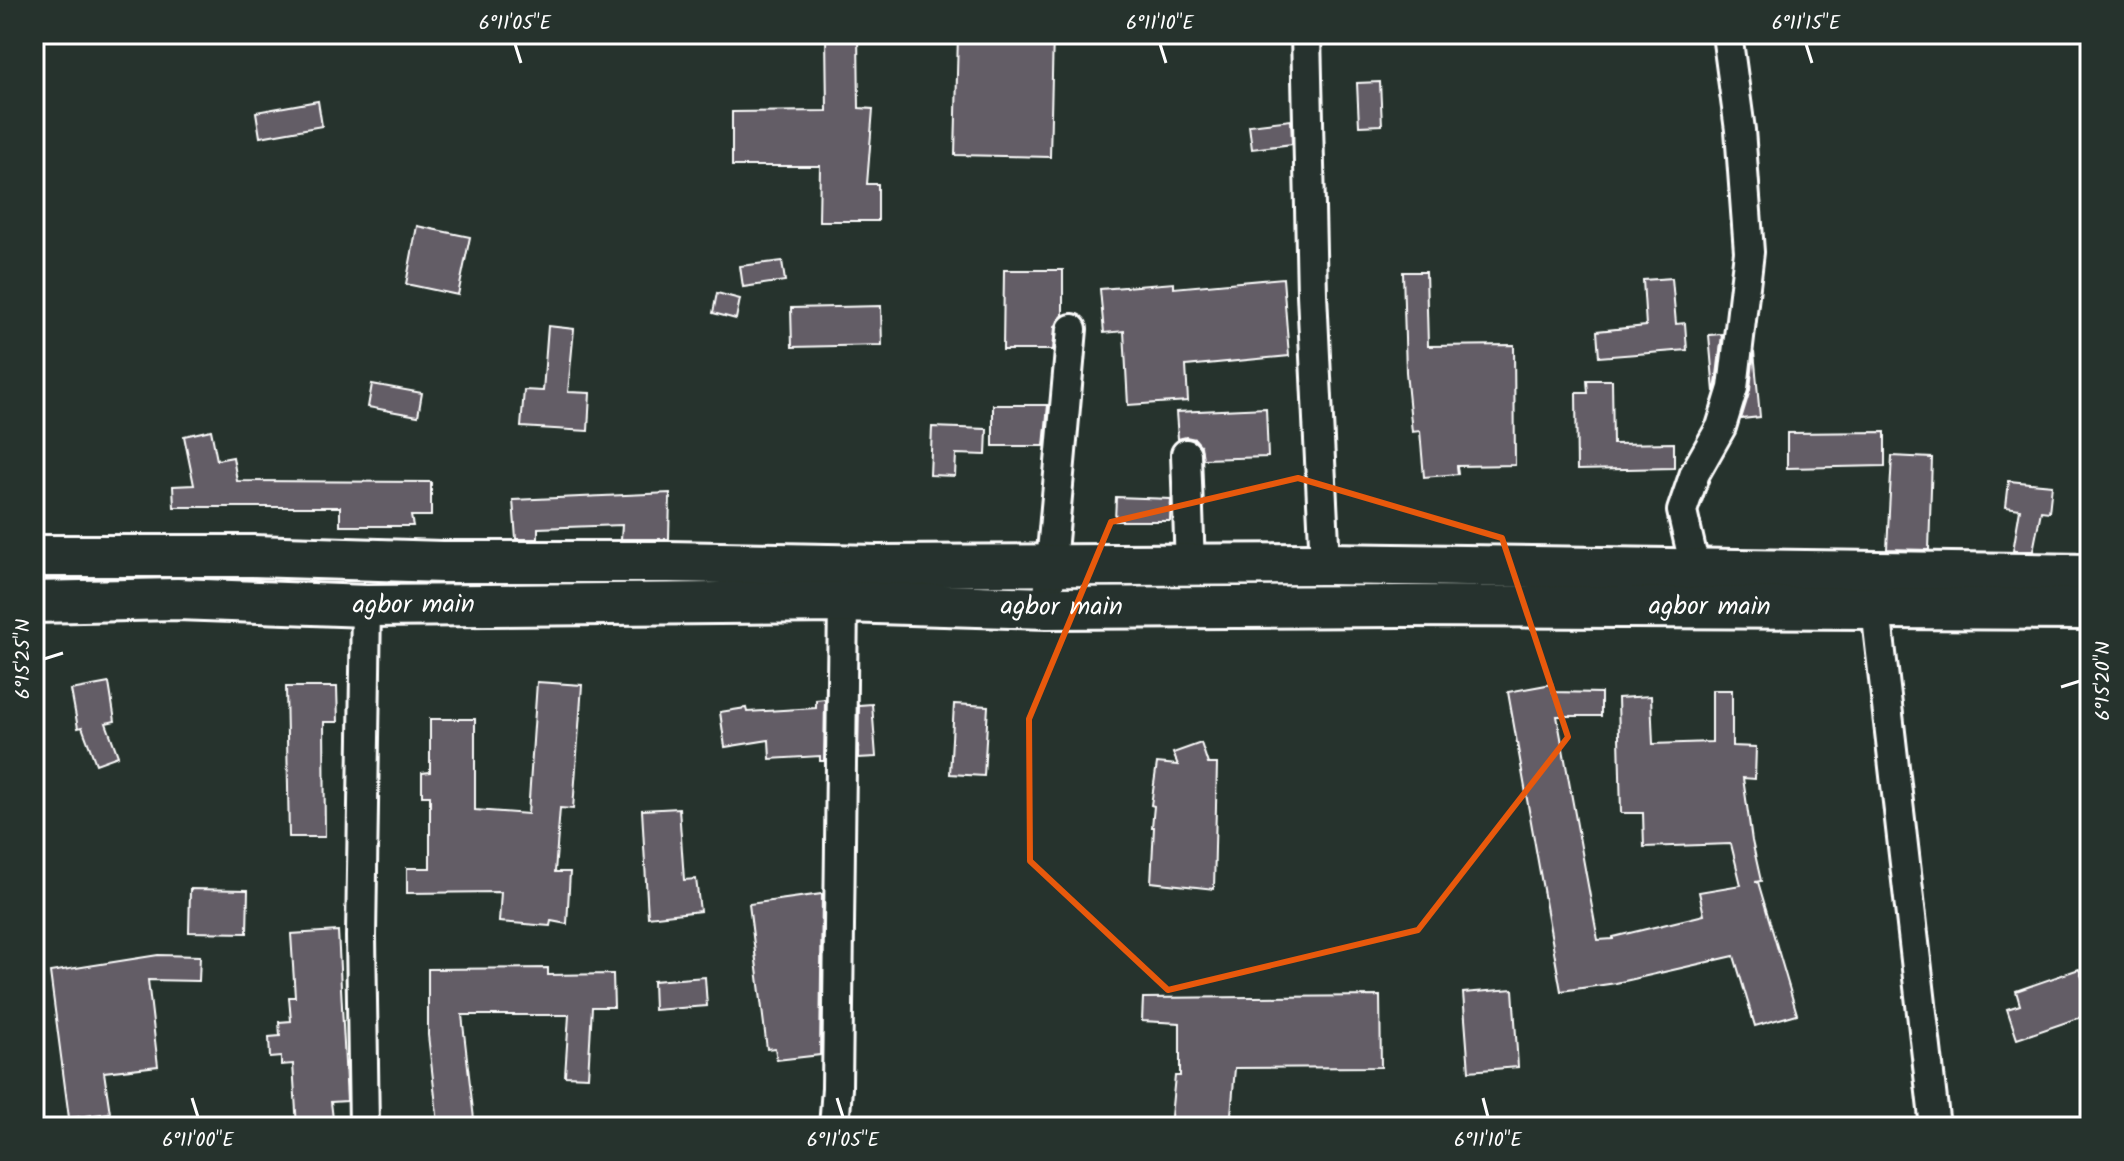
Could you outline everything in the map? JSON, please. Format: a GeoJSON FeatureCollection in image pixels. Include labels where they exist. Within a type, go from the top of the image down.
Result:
{"type":"FeatureCollection","features":[{"type":"Feature","properties":{"kind":"main road","name":"agbor main"},"geometry":{"type":"LineString","coordinates":[[34,556],[267,556],[442,562],[1050,567],[1325,564],[2090,575]]}},
{"type":"Feature","properties":{"kind":"main road","name":"agbor main"},"geometry":{"type":"LineString","coordinates":[[34,602],[177,599],[366,606],[843,602],[1047,608],[2090,609]]}},
{"type":"Feature","properties":{"kind":"street"},"geometry":{"type":"LineString","coordinates":[[1306,34],[1312,294],[1325,564]]}},
{"type":"Feature","properties":{"kind":"street"},"geometry":{"type":"LineString","coordinates":[[1695,568],[1682,511],[1691,481],[1721,427],[1733,388],[1749,252],[1740,130],[1727,34]]}},
{"type":"Feature","properties":{"kind":"street"},"geometry":{"type":"LineString","coordinates":[[1047,608],[1072,329]]}},
{"type":"Feature","properties":{"kind":"street"},"geometry":{"type":"LineString","coordinates":[[1186,454],[1190,566]]}},
{"type":"Feature","properties":{"kind":"street"},"geometry":{"type":"LineString","coordinates":[[834,1127],[843,602]]}},
{"type":"Feature","properties":{"kind":"street"},"geometry":{"type":"LineString","coordinates":[[364,1127],[361,937],[366,606]]}},
{"type":"Feature","properties":{"kind":"street"},"geometry":{"type":"LineString","coordinates":[[1876,609],[1935,1127]]}},
{"type":"Feature","properties":{"kind":"highlighted area"},"geometry":{"type":"Polygon","coordinates":[[[1298,478],[1502,538],[1568,737],[1418,930],[1168,990],[1030,861],[1029,719],[1111,522],[1298,478]]]}},
{"type":"Feature","properties":{"kind":"building"},"geometry":{"type":"Polygon","coordinates":[[[826,34],[858,34],[859,108],[873,109],[867,184],[878,184],[878,221],[819,221],[820,166],[732,166],[732,112],[827,111],[826,34]]]}},
{"type":"Feature","properties":{"kind":"building"},"geometry":{"type":"Polygon","coordinates":[[[958,34],[1053,34],[1050,157],[955,155],[958,34]]]}},
{"type":"Feature","properties":{"kind":"building"},"geometry":{"type":"Polygon","coordinates":[[[1380,82],[1382,125],[1359,126],[1357,83],[1380,82]]]}},
{"type":"Feature","properties":{"kind":"building"},"geometry":{"type":"Polygon","coordinates":[[[318,101],[322,126],[260,137],[256,112],[318,101]]]}},
{"type":"Feature","properties":{"kind":"building"},"geometry":{"type":"Polygon","coordinates":[[[1291,120],[1292,144],[1252,149],[1249,125],[1291,120]]]}},
{"type":"Feature","properties":{"kind":"building"},"geometry":{"type":"Polygon","coordinates":[[[417,226],[470,237],[458,295],[406,284],[417,226]]]}},
{"type":"Feature","properties":{"kind":"building"},"geometry":{"type":"Polygon","coordinates":[[[782,261],[785,281],[743,287],[740,266],[782,261]]]}},
{"type":"Feature","properties":{"kind":"building"},"geometry":{"type":"Polygon","coordinates":[[[1004,270],[1063,270],[1063,315],[1055,327],[1053,350],[1003,350],[1004,270]]]}},
{"type":"Feature","properties":{"kind":"building"},"geometry":{"type":"Polygon","coordinates":[[[1403,272],[1426,272],[1428,346],[1514,345],[1515,465],[1457,466],[1458,474],[1424,477],[1420,431],[1412,432],[1406,372],[1403,272]]]}},
{"type":"Feature","properties":{"kind":"building"},"geometry":{"type":"Polygon","coordinates":[[[1283,278],[1289,356],[1186,366],[1188,401],[1128,405],[1124,331],[1104,333],[1100,289],[1174,283],[1174,288],[1283,278]]]}},
{"type":"Feature","properties":{"kind":"building"},"geometry":{"type":"Polygon","coordinates":[[[1672,278],[1676,324],[1685,323],[1687,350],[1599,357],[1597,331],[1646,326],[1643,280],[1672,278]]]}},
{"type":"Feature","properties":{"kind":"building"},"geometry":{"type":"Polygon","coordinates":[[[717,293],[740,299],[736,319],[713,313],[717,293]]]}},
{"type":"Feature","properties":{"kind":"building"},"geometry":{"type":"Polygon","coordinates":[[[881,306],[882,345],[792,347],[791,308],[881,306]]]}},
{"type":"Feature","properties":{"kind":"building"},"geometry":{"type":"Polygon","coordinates":[[[548,326],[574,329],[568,392],[590,393],[588,431],[521,427],[524,390],[543,391],[548,326]]]}},
{"type":"Feature","properties":{"kind":"building"},"geometry":{"type":"Polygon","coordinates":[[[1722,334],[1716,384],[1714,392],[1709,335],[1722,334]]]}},
{"type":"Feature","properties":{"kind":"building"},"geometry":{"type":"Polygon","coordinates":[[[1754,351],[1760,417],[1741,419],[1750,390],[1754,351]]]}},
{"type":"Feature","properties":{"kind":"building"},"geometry":{"type":"Polygon","coordinates":[[[1587,380],[1612,380],[1613,444],[1674,443],[1674,468],[1577,470],[1576,393],[1588,393],[1587,380]]]}},
{"type":"Feature","properties":{"kind":"building"},"geometry":{"type":"Polygon","coordinates":[[[372,384],[422,393],[418,416],[368,407],[372,384]]]}},
{"type":"Feature","properties":{"kind":"building"},"geometry":{"type":"Polygon","coordinates":[[[993,405],[1048,405],[1044,446],[993,446],[993,405]]]}},
{"type":"Feature","properties":{"kind":"building"},"geometry":{"type":"Polygon","coordinates":[[[1266,408],[1268,457],[1203,459],[1201,446],[1195,439],[1178,439],[1176,412],[1266,408]]]}},
{"type":"Feature","properties":{"kind":"building"},"geometry":{"type":"Polygon","coordinates":[[[932,427],[987,429],[986,455],[956,454],[955,476],[930,475],[932,427]]]}},
{"type":"Feature","properties":{"kind":"building"},"geometry":{"type":"Polygon","coordinates":[[[211,430],[217,460],[233,457],[237,481],[431,482],[431,516],[411,516],[413,526],[340,526],[340,507],[174,507],[173,486],[194,485],[184,436],[211,430]]]}},
{"type":"Feature","properties":{"kind":"building"},"geometry":{"type":"Polygon","coordinates":[[[1885,432],[1885,466],[1787,468],[1787,433],[1885,432]]]}},
{"type":"Feature","properties":{"kind":"building"},"geometry":{"type":"Polygon","coordinates":[[[1892,456],[1932,458],[1929,550],[1887,549],[1892,456]]]}},
{"type":"Feature","properties":{"kind":"building"},"geometry":{"type":"Polygon","coordinates":[[[2009,481],[2052,485],[2049,512],[2041,511],[2033,551],[2013,551],[2020,509],[2006,507],[2009,481]]]}},
{"type":"Feature","properties":{"kind":"building"},"geometry":{"type":"Polygon","coordinates":[[[670,493],[669,539],[621,539],[622,525],[538,528],[538,539],[516,539],[513,500],[670,493]]]}},
{"type":"Feature","properties":{"kind":"building"},"geometry":{"type":"Polygon","coordinates":[[[1116,497],[1171,499],[1170,521],[1115,521],[1116,497]]]}},
{"type":"Feature","properties":{"kind":"building"},"geometry":{"type":"Polygon","coordinates":[[[537,682],[582,685],[573,809],[560,808],[555,872],[570,872],[567,924],[551,921],[550,926],[499,922],[501,892],[407,893],[407,868],[430,868],[430,796],[422,796],[422,773],[430,772],[430,719],[475,719],[475,810],[528,814],[537,682]]]}},
{"type":"Feature","properties":{"kind":"building"},"geometry":{"type":"Polygon","coordinates":[[[109,683],[115,721],[106,723],[118,756],[96,764],[82,727],[78,728],[71,690],[109,683]]]}},
{"type":"Feature","properties":{"kind":"building"},"geometry":{"type":"Polygon","coordinates":[[[1552,684],[1553,692],[1601,693],[1601,716],[1557,716],[1598,940],[1613,939],[1704,915],[1699,892],[1741,885],[1731,844],[1644,847],[1643,813],[1621,813],[1618,698],[1651,696],[1653,744],[1712,742],[1712,690],[1732,690],[1732,746],[1756,747],[1755,779],[1743,778],[1761,881],[1755,882],[1758,882],[1797,1014],[1755,1026],[1734,956],[1616,983],[1561,991],[1508,692],[1552,684]]]}},
{"type":"Feature","properties":{"kind":"building"},"geometry":{"type":"Polygon","coordinates":[[[286,687],[337,687],[338,722],[324,722],[325,837],[289,837],[286,687]]]}},
{"type":"Feature","properties":{"kind":"building"},"geometry":{"type":"Polygon","coordinates":[[[825,699],[824,761],[820,761],[820,756],[770,759],[769,740],[725,747],[720,712],[746,708],[747,712],[816,708],[816,700],[825,699]]]}},
{"type":"Feature","properties":{"kind":"building"},"geometry":{"type":"Polygon","coordinates":[[[872,704],[876,757],[858,758],[859,705],[872,704]]]}},
{"type":"Feature","properties":{"kind":"building"},"geometry":{"type":"Polygon","coordinates":[[[954,704],[988,706],[984,776],[950,774],[954,704]]]}},
{"type":"Feature","properties":{"kind":"building"},"geometry":{"type":"Polygon","coordinates":[[[1201,743],[1208,764],[1217,764],[1214,889],[1151,882],[1154,806],[1151,805],[1157,763],[1178,765],[1173,753],[1201,743]]]}},
{"type":"Feature","properties":{"kind":"building"},"geometry":{"type":"Polygon","coordinates":[[[679,808],[684,880],[696,879],[700,911],[648,917],[642,810],[679,808]]]}},
{"type":"Feature","properties":{"kind":"building"},"geometry":{"type":"Polygon","coordinates":[[[190,889],[248,890],[247,933],[189,932],[190,889]]]}},
{"type":"Feature","properties":{"kind":"building"},"geometry":{"type":"Polygon","coordinates":[[[822,894],[820,1055],[777,1060],[775,1048],[767,1049],[749,904],[822,894]]]}},
{"type":"Feature","properties":{"kind":"building"},"geometry":{"type":"Polygon","coordinates":[[[338,931],[347,1101],[331,1102],[334,1127],[297,1127],[293,1064],[281,1065],[281,1057],[270,1058],[269,1037],[280,1036],[279,1022],[291,1021],[289,997],[295,997],[291,934],[338,931]]]}},
{"type":"Feature","properties":{"kind":"building"},"geometry":{"type":"Polygon","coordinates":[[[158,955],[200,956],[199,981],[148,980],[158,1066],[104,1072],[110,1113],[69,1118],[50,972],[158,955]]]}},
{"type":"Feature","properties":{"kind":"building"},"geometry":{"type":"Polygon","coordinates":[[[548,968],[548,975],[613,974],[614,1007],[592,1007],[588,1077],[565,1076],[569,1015],[462,1015],[474,1119],[438,1123],[428,1035],[428,969],[548,968]]]}},
{"type":"Feature","properties":{"kind":"building"},"geometry":{"type":"Polygon","coordinates":[[[2079,969],[2090,1000],[2090,1014],[2017,1039],[2007,1009],[2020,1005],[2016,991],[2079,969]]]}},
{"type":"Feature","properties":{"kind":"building"},"geometry":{"type":"Polygon","coordinates":[[[705,977],[707,1006],[654,1010],[653,981],[705,977]]]}},
{"type":"Feature","properties":{"kind":"building"},"geometry":{"type":"Polygon","coordinates":[[[1513,989],[1518,1067],[1469,1071],[1463,993],[1513,989]]]}},
{"type":"Feature","properties":{"kind":"building"},"geometry":{"type":"Polygon","coordinates":[[[1380,996],[1381,1067],[1235,1068],[1230,1127],[1170,1127],[1175,1076],[1180,1076],[1180,1023],[1142,1021],[1143,998],[1380,996]]]}}]}
